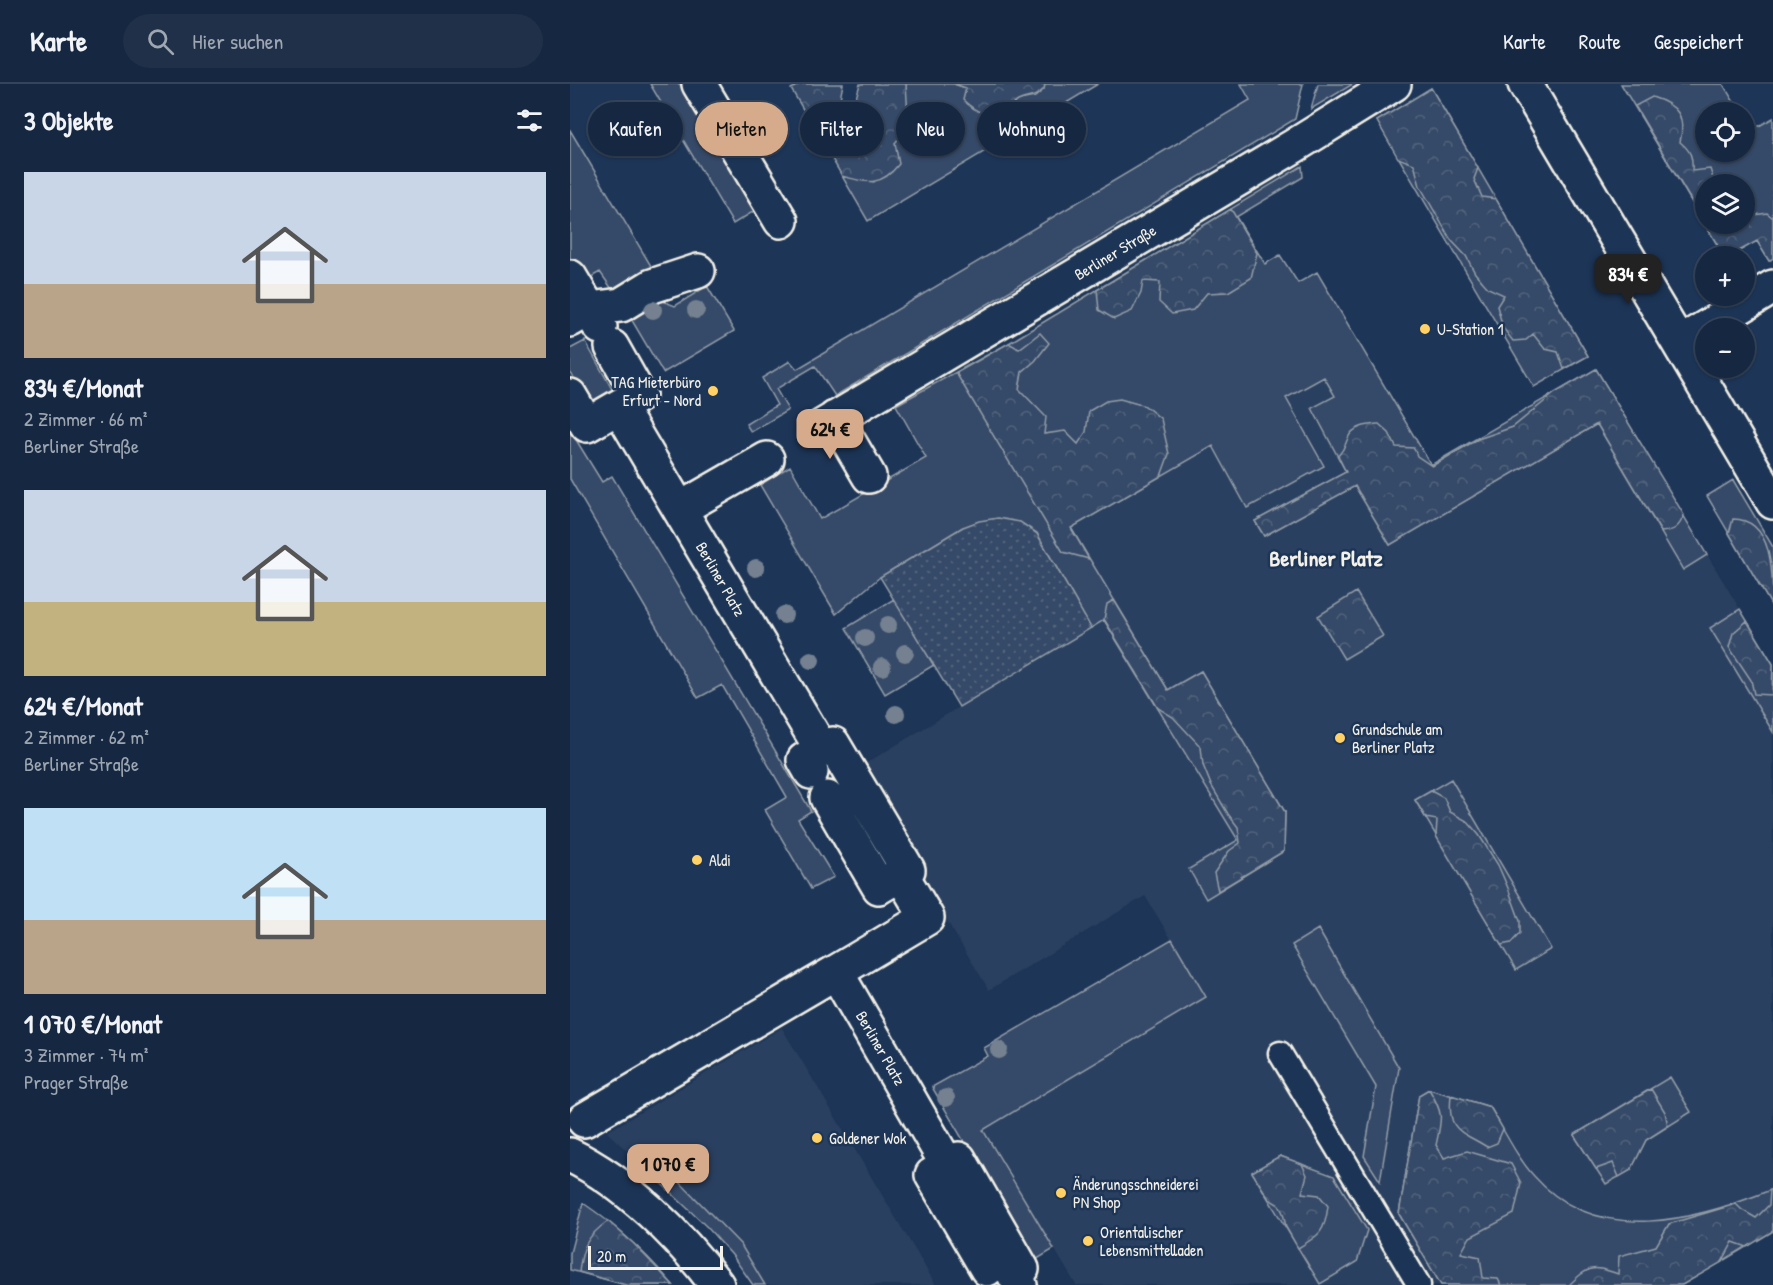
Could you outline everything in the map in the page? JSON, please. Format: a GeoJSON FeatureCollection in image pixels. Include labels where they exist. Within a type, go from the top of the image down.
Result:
{"type":"FeatureCollection","features":[{"type":"Feature","properties":{"kind":"street"},"geometry":{"type":"LineString","coordinates":[[699,84],[782,221]]}},
{"type":"Feature","properties":{"kind":"street","name":"Berliner Straße"},"geometry":{"type":"LineString","coordinates":[[869,476],[828,422],[1294,146],[1394,84]]}},
{"type":"Feature","properties":{"kind":"street"},"geometry":{"type":"LineString","coordinates":[[1525,84],[1773,502]]}},
{"type":"Feature","properties":{"kind":"street"},"geometry":{"type":"LineString","coordinates":[[593,327],[621,304],[652,286],[698,271]]}},
{"type":"Feature","properties":{"kind":"street"},"geometry":{"type":"LineString","coordinates":[[570,277],[593,327],[639,395],[587,425],[570,396]]}},
{"type":"Feature","properties":{"kind":"street"},"geometry":{"type":"LineString","coordinates":[[1680,343],[1773,287]]}},
{"type":"Feature","properties":{"kind":"street","name":"Berliner Platz"},"geometry":{"type":"LineString","coordinates":[[619,407],[680,509],[879,887],[901,874]]}},
{"type":"Feature","properties":{"kind":"street"},"geometry":{"type":"LineString","coordinates":[[680,509],[767,459]]}},
{"type":"Feature","properties":{"kind":"street"},"geometry":{"type":"LineString","coordinates":[[584,1120],[927,918],[901,874],[908,870],[833,744],[820,774]]}},
{"type":"Feature","properties":{"kind":"street","name":"Berliner Platz"},"geometry":{"type":"LineString","coordinates":[[836,972],[948,1166],[959,1160],[1022,1269],[1001,1280]]}},
{"type":"Feature","properties":{"kind":"street"},"geometry":{"type":"LineString","coordinates":[[570,1155],[626,1191],[679,1241],[717,1285]]}},
{"type":"Feature","properties":{"kind":"lane"},"geometry":{"type":"LineString","coordinates":[[1281,1053],[1419,1285]]}},
{"type":"Feature","properties":{"kind":"shaded area","name":"Grundschule am Berliner Platz"},"geometry":{"type":"Polygon","coordinates":[[[1231,209],[1410,503],[1606,387],[1773,664],[1773,1231],[1682,1285],[1076,1285],[983,1130],[1206,996],[1145,896],[989,990],[855,770],[1104,619],[956,373],[1231,209]]]}},
{"type":"Feature","properties":{"kind":"shaded area"},"geometry":{"type":"Polygon","coordinates":[[[782,1028],[936,1285],[753,1285],[732,1255],[707,1227],[607,1132],[782,1028]]]}},
{"type":"Feature","properties":{"kind":"green space"},"geometry":{"type":"Polygon","coordinates":[[[650,84],[680,84],[695,109],[695,156],[723,156],[756,210],[733,224],[683,140],[683,102],[661,102],[650,84]]]}},
{"type":"Feature","properties":{"kind":"green space"},"geometry":{"type":"Polygon","coordinates":[[[800,84],[843,84],[839,102],[800,102],[800,104],[791,89],[800,84]]]}},
{"type":"Feature","properties":{"kind":"green space"},"geometry":{"type":"Polygon","coordinates":[[[860,84],[906,84],[907,102],[896,102],[895,143],[899,164],[880,180],[867,181],[842,176],[831,157],[884,156],[884,102],[855,102],[860,84]]]}},
{"type":"Feature","properties":{"kind":"green space"},"geometry":{"type":"Polygon","coordinates":[[[906,84],[954,84],[991,102],[977,102],[977,156],[868,221],[842,176],[874,182],[896,138],[896,156],[965,156],[965,102],[904,102],[906,84]]]}},
{"type":"Feature","properties":{"kind":"green space"},"geometry":{"type":"Polygon","coordinates":[[[954,84],[1045,84],[1044,89],[1037,95],[1017,102],[977,102],[977,110],[963,100],[966,88],[954,84]]]}},
{"type":"Feature","properties":{"kind":"green space"},"geometry":{"type":"Polygon","coordinates":[[[1045,84],[1098,84],[1068,102],[1016,102],[1035,97],[1044,89],[1045,84]]]}},
{"type":"Feature","properties":{"kind":"green space"},"geometry":{"type":"Polygon","coordinates":[[[1241,84],[1303,84],[1295,119],[835,396],[815,366],[776,389],[788,410],[751,432],[746,424],[777,405],[762,378],[790,361],[797,369],[1250,100],[1241,84]]]}},
{"type":"Feature","properties":{"kind":"green space"},"geometry":{"type":"Polygon","coordinates":[[[1318,84],[1353,84],[1311,109],[1318,84]]]}},
{"type":"Feature","properties":{"kind":"green space"},"geometry":{"type":"Polygon","coordinates":[[[1621,84],[1723,84],[1734,102],[1695,102],[1695,162],[1755,162],[1755,128],[1773,118],[1773,258],[1769,261],[1757,241],[1748,246],[1718,246],[1711,234],[1755,234],[1755,174],[1695,174],[1695,208],[1621,84]]]}},
{"type":"Feature","properties":{"kind":"green space"},"geometry":{"type":"Polygon","coordinates":[[[1431,88],[1588,356],[1534,387],[1377,121],[1431,88]]]}},
{"type":"Feature","properties":{"kind":"green space"},"geometry":{"type":"Polygon","coordinates":[[[1431,88],[1478,168],[1474,179],[1482,197],[1496,199],[1588,356],[1564,369],[1558,352],[1545,349],[1533,334],[1526,340],[1513,341],[1503,328],[1497,306],[1504,295],[1488,288],[1475,273],[1466,256],[1451,240],[1420,186],[1414,164],[1398,158],[1377,121],[1431,88]]]}},
{"type":"Feature","properties":{"kind":"green space"},"geometry":{"type":"Polygon","coordinates":[[[1652,97],[1674,108],[1681,118],[1680,142],[1687,148],[1690,155],[1692,171],[1710,169],[1712,174],[1695,174],[1695,207],[1635,106],[1652,97]]]}},
{"type":"Feature","properties":{"kind":"green space"},"geometry":{"type":"Polygon","coordinates":[[[570,130],[654,271],[614,292],[600,272],[570,289],[570,130]]]}},
{"type":"Feature","properties":{"kind":"green space"},"geometry":{"type":"Polygon","coordinates":[[[1302,166],[1303,177],[1236,217],[1265,264],[1280,255],[1298,283],[1317,272],[1431,465],[1596,369],[1707,555],[1683,570],[1597,424],[1390,545],[1355,486],[1264,536],[1255,521],[1346,472],[1312,408],[1335,396],[1324,377],[1286,398],[1324,466],[1247,508],[1213,446],[1071,528],[1168,690],[1201,671],[1285,812],[1284,851],[1206,899],[1189,869],[1238,840],[1104,620],[1091,628],[1037,533],[1020,522],[963,527],[880,577],[836,614],[760,485],[790,466],[820,519],[926,458],[896,405],[1009,343],[1302,166]]]}},
{"type":"Feature","properties":{"kind":"green space"},"geometry":{"type":"Polygon","coordinates":[[[1231,209],[1257,253],[1251,278],[1228,292],[1207,293],[1193,310],[1172,314],[1159,302],[1160,282],[1143,281],[1141,293],[1132,311],[1114,319],[1099,310],[1097,290],[1231,209]]]}},
{"type":"Feature","properties":{"kind":"green space"},"geometry":{"type":"Polygon","coordinates":[[[1767,213],[1773,218],[1773,258],[1769,261],[1757,241],[1748,246],[1718,246],[1711,234],[1755,234],[1755,215],[1767,213]]]}},
{"type":"Feature","properties":{"kind":"green space"},"geometry":{"type":"Polygon","coordinates":[[[707,286],[734,331],[663,373],[627,312],[653,297],[675,306],[707,286]]]}},
{"type":"Feature","properties":{"kind":"green space"},"geometry":{"type":"Polygon","coordinates":[[[1040,333],[1049,343],[1035,361],[1022,372],[1019,389],[1046,417],[1044,434],[1065,431],[1078,444],[1086,432],[1089,411],[1106,401],[1120,399],[1145,406],[1161,419],[1169,454],[1161,476],[1071,528],[1089,559],[1063,552],[956,373],[1009,343],[1019,349],[1040,333]]]}},
{"type":"Feature","properties":{"kind":"green space"},"geometry":{"type":"Polygon","coordinates":[[[585,341],[618,400],[595,413],[570,372],[570,349],[585,341]]]}},
{"type":"Feature","properties":{"kind":"green space"},"geometry":{"type":"Polygon","coordinates":[[[1596,369],[1684,515],[1673,530],[1661,532],[1597,424],[1390,545],[1355,486],[1264,536],[1255,521],[1346,472],[1338,456],[1350,434],[1357,429],[1379,424],[1389,433],[1396,447],[1414,448],[1417,456],[1432,466],[1478,439],[1513,427],[1555,393],[1596,369]]]}},
{"type":"Feature","properties":{"kind":"green space"},"geometry":{"type":"Polygon","coordinates":[[[570,430],[602,482],[612,476],[811,811],[798,819],[834,877],[811,889],[765,810],[787,797],[722,685],[698,698],[570,479],[570,430]]]}},
{"type":"Feature","properties":{"kind":"green space"},"geometry":{"type":"Polygon","coordinates":[[[1733,480],[1773,547],[1773,608],[1707,496],[1733,480]]]}},
{"type":"Feature","properties":{"kind":"green space"},"geometry":{"type":"Polygon","coordinates":[[[998,518],[1020,522],[1037,534],[1091,628],[959,707],[880,577],[963,527],[979,521],[998,518]]]}},
{"type":"Feature","properties":{"kind":"green space"},"geometry":{"type":"Polygon","coordinates":[[[1733,519],[1746,521],[1756,528],[1763,538],[1771,564],[1773,608],[1729,533],[1733,519]]]}},
{"type":"Feature","properties":{"kind":"green space"},"geometry":{"type":"Polygon","coordinates":[[[1356,592],[1383,636],[1344,659],[1318,616],[1356,592]]]}},
{"type":"Feature","properties":{"kind":"green space"},"geometry":{"type":"Polygon","coordinates":[[[894,599],[934,665],[885,694],[846,628],[894,599]]]}},
{"type":"Feature","properties":{"kind":"green space"},"geometry":{"type":"Polygon","coordinates":[[[1114,600],[1168,690],[1201,671],[1285,812],[1284,851],[1218,891],[1214,873],[1229,851],[1240,843],[1238,827],[1211,785],[1203,765],[1201,747],[1173,717],[1158,708],[1104,619],[1107,604],[1114,600]]]}},
{"type":"Feature","properties":{"kind":"green space"},"geometry":{"type":"Polygon","coordinates":[[[1740,609],[1773,664],[1773,732],[1710,628],[1740,609]]]}},
{"type":"Feature","properties":{"kind":"green space"},"geometry":{"type":"Polygon","coordinates":[[[1747,621],[1773,664],[1772,695],[1754,694],[1751,680],[1729,647],[1733,633],[1747,621]]]}},
{"type":"Feature","properties":{"kind":"green space"},"geometry":{"type":"Polygon","coordinates":[[[1451,779],[1551,949],[1516,970],[1415,800],[1451,779]]]}},
{"type":"Feature","properties":{"kind":"green space"},"geometry":{"type":"Polygon","coordinates":[[[1431,791],[1444,798],[1450,812],[1467,821],[1498,865],[1520,921],[1520,933],[1511,943],[1501,945],[1436,836],[1437,820],[1426,818],[1415,800],[1431,791]]]}},
{"type":"Feature","properties":{"kind":"green space"},"geometry":{"type":"Polygon","coordinates":[[[1318,929],[1399,1068],[1380,1181],[1364,1156],[1376,1087],[1292,945],[1318,929]]]}},
{"type":"Feature","properties":{"kind":"green space"},"geometry":{"type":"Polygon","coordinates":[[[1172,939],[1206,997],[983,1130],[1054,1249],[1034,1261],[932,1087],[988,1056],[984,1048],[1172,939]]]}},
{"type":"Feature","properties":{"kind":"green space"},"geometry":{"type":"Polygon","coordinates":[[[1670,1077],[1691,1112],[1646,1140],[1631,1170],[1606,1184],[1574,1135],[1670,1077]]]}},
{"type":"Feature","properties":{"kind":"green space"},"geometry":{"type":"Polygon","coordinates":[[[1429,1089],[1490,1107],[1534,1176],[1559,1199],[1587,1213],[1617,1220],[1649,1221],[1681,1217],[1712,1210],[1773,1189],[1773,1231],[1682,1285],[1441,1285],[1399,1214],[1419,1095],[1429,1089]]]}},
{"type":"Feature","properties":{"kind":"green space"},"geometry":{"type":"Polygon","coordinates":[[[1429,1089],[1439,1111],[1440,1122],[1436,1145],[1444,1158],[1467,1151],[1511,1164],[1521,1183],[1514,1214],[1470,1237],[1461,1253],[1480,1257],[1483,1278],[1498,1279],[1501,1285],[1441,1285],[1399,1214],[1419,1095],[1429,1089]]]}},
{"type":"Feature","properties":{"kind":"green space"},"geometry":{"type":"Polygon","coordinates":[[[1651,1089],[1665,1112],[1668,1126],[1646,1140],[1631,1170],[1619,1177],[1613,1163],[1596,1169],[1574,1135],[1651,1089]]]}},
{"type":"Feature","properties":{"kind":"green space"},"geometry":{"type":"Polygon","coordinates":[[[1451,1095],[1490,1107],[1503,1129],[1497,1143],[1487,1147],[1457,1128],[1451,1116],[1451,1095]]]}},
{"type":"Feature","properties":{"kind":"green space"},"geometry":{"type":"Polygon","coordinates":[[[1280,1156],[1334,1176],[1367,1230],[1357,1262],[1320,1284],[1252,1172],[1280,1156]]]}},
{"type":"Feature","properties":{"kind":"green space"},"geometry":{"type":"Polygon","coordinates":[[[1280,1156],[1302,1164],[1307,1175],[1302,1193],[1319,1195],[1328,1206],[1325,1222],[1320,1232],[1298,1248],[1286,1227],[1279,1205],[1269,1199],[1252,1172],[1280,1156]]]}},
{"type":"Feature","properties":{"kind":"green space"},"geometry":{"type":"Polygon","coordinates":[[[646,1169],[669,1171],[741,1245],[765,1285],[753,1285],[732,1255],[707,1227],[646,1169]]]}},
{"type":"Feature","properties":{"kind":"green space"},"geometry":{"type":"Polygon","coordinates":[[[1773,1189],[1773,1231],[1747,1247],[1733,1242],[1722,1262],[1682,1285],[1569,1285],[1581,1274],[1591,1269],[1602,1269],[1618,1274],[1619,1256],[1656,1246],[1669,1224],[1736,1204],[1756,1218],[1769,1205],[1770,1190],[1773,1189]]]}},
{"type":"Feature","properties":{"kind":"green space"},"geometry":{"type":"Polygon","coordinates":[[[583,1203],[631,1241],[673,1285],[626,1285],[570,1270],[570,1253],[583,1203]]]}},
{"type":"Feature","properties":{"kind":"green space"},"geometry":{"type":"Polygon","coordinates":[[[608,1221],[634,1244],[673,1285],[626,1285],[579,1272],[582,1256],[590,1237],[608,1221]]]}},
{"type":"Feature","properties":{"kind":"place","name":"U-Station 1"},"geometry":{"type":"Point","coordinates":[1425,329]}},
{"type":"Feature","properties":{"kind":"place","name":"TAG Mieterbüro Erfurt - Nord"},"geometry":{"type":"Point","coordinates":[713,391]}},
{"type":"Feature","properties":{"kind":"place","name":"Grundschule am Berliner Platz"},"geometry":{"type":"Point","coordinates":[1340,738]}},
{"type":"Feature","properties":{"kind":"place","name":"Aldi"},"geometry":{"type":"Point","coordinates":[697,860]}},
{"type":"Feature","properties":{"kind":"place","name":"Goldener Wok"},"geometry":{"type":"Point","coordinates":[817,1138]}},
{"type":"Feature","properties":{"kind":"place","name":"Änderungsschneiderei PN Shop"},"geometry":{"type":"Point","coordinates":[1061,1193]}},
{"type":"Feature","properties":{"kind":"place","name":"Orientalischer Lebensmittelladen"},"geometry":{"type":"Point","coordinates":[1088,1241]}},
{"type":"Feature","properties":{"kind":"district","name":"Berliner Platz"},"geometry":{"type":"Point","coordinates":[1326,558]}}]}
